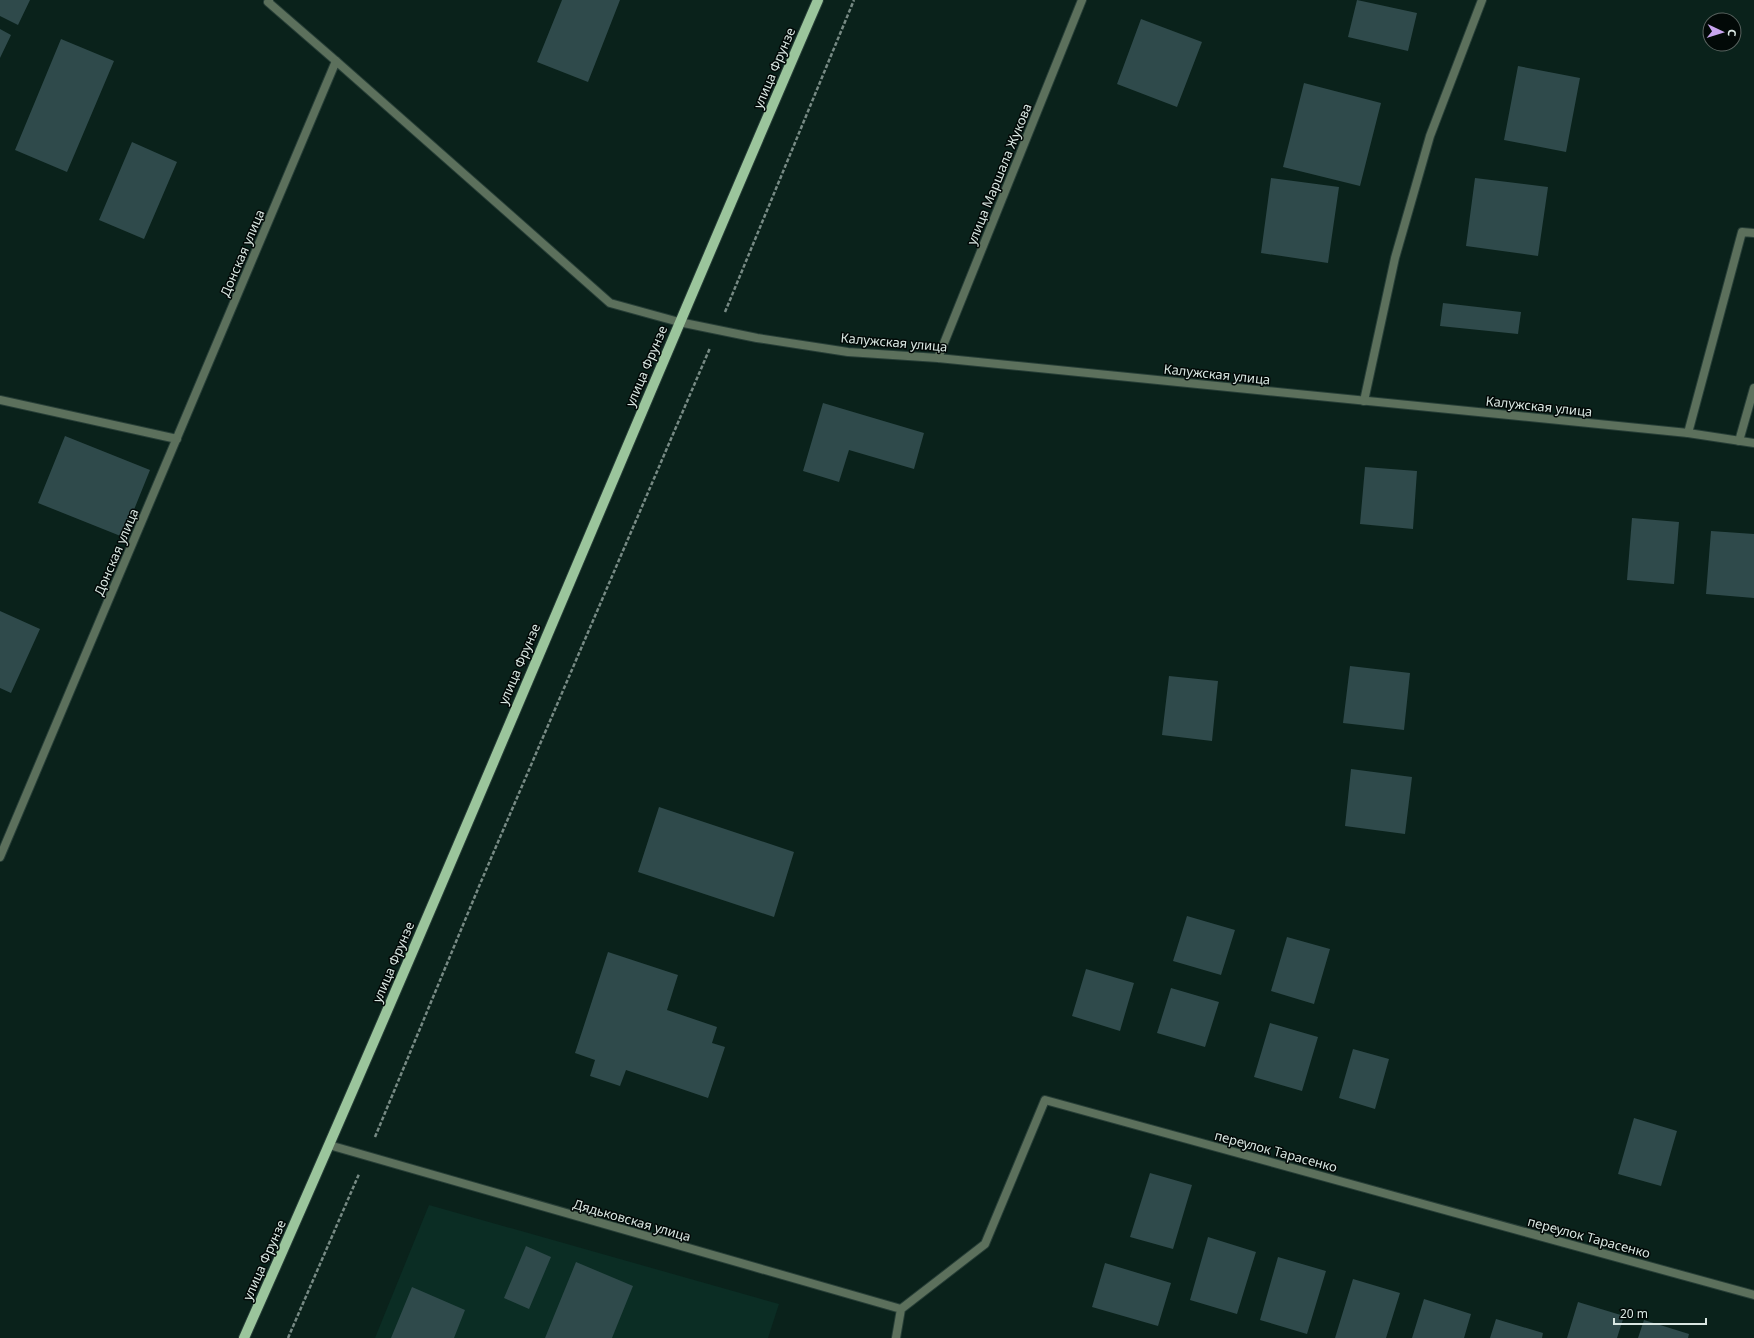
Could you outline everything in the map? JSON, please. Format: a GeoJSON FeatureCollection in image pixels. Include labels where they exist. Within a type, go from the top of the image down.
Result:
{"type":"FeatureCollection","features":[{"type":"Feature","properties":{"kind":"main road","name":"улица Фрунзе"},"geometry":{"type":"LineString","coordinates":[[244,1338],[329,1145],[679,322],[818,0]]}},
{"type":"Feature","properties":{"kind":"street"},"geometry":{"type":"LineString","coordinates":[[269,0],[268,2],[610,303],[679,322]]}},
{"type":"Feature","properties":{"kind":"street","name":"улица Маршала Жукова"},"geometry":{"type":"LineString","coordinates":[[938,358],[1082,0]]}},
{"type":"Feature","properties":{"kind":"street"},"geometry":{"type":"LineString","coordinates":[[1364,401],[1395,258],[1430,136],[1482,0]]}},
{"type":"Feature","properties":{"kind":"street","name":"Донская улица"},"geometry":{"type":"LineString","coordinates":[[0,857],[336,61]]}},
{"type":"Feature","properties":{"kind":"street"},"geometry":{"type":"LineString","coordinates":[[1688,434],[1742,232],[1754,233]]}},
{"type":"Feature","properties":{"kind":"street","name":"Калужская улица"},"geometry":{"type":"LineString","coordinates":[[679,322],[757,338],[848,352],[938,358],[1688,434],[1754,443]]}},
{"type":"Feature","properties":{"kind":"street"},"geometry":{"type":"LineString","coordinates":[[1739,441],[1754,388]]}},
{"type":"Feature","properties":{"kind":"street"},"geometry":{"type":"LineString","coordinates":[[0,400],[177,439]]}},
{"type":"Feature","properties":{"kind":"street","name":"переулок Тарасенко"},"geometry":{"type":"LineString","coordinates":[[901,1309],[985,1244],[1045,1100],[1754,1295]]}},
{"type":"Feature","properties":{"kind":"street","name":"Дядьковская улица"},"geometry":{"type":"LineString","coordinates":[[329,1145],[901,1309]]}},
{"type":"Feature","properties":{"kind":"street"},"geometry":{"type":"LineString","coordinates":[[896,1338],[901,1309]]}},
{"type":"Feature","properties":{"kind":"path"},"geometry":{"type":"LineString","coordinates":[[288,1338],[367,1156],[480,884],[718,330],[854,0]]}},
{"type":"Feature","properties":{"kind":"shaded area"},"geometry":{"type":"Polygon","coordinates":[[[429,1205],[779,1304],[768,1338],[375,1338],[429,1205]]]}},
{"type":"Feature","properties":{"kind":"building"},"geometry":{"type":"Polygon","coordinates":[[[0,0],[30,0],[18,25],[0,16],[0,0]]]}},
{"type":"Feature","properties":{"kind":"building"},"geometry":{"type":"Polygon","coordinates":[[[562,0],[620,0],[588,82],[537,62],[562,0]]]}},
{"type":"Feature","properties":{"kind":"building"},"geometry":{"type":"Polygon","coordinates":[[[1357,0],[1417,13],[1408,51],[1348,37],[1357,0]]]}},
{"type":"Feature","properties":{"kind":"building"},"geometry":{"type":"Polygon","coordinates":[[[1141,19],[1202,42],[1177,107],[1117,84],[1141,19]]]}},
{"type":"Feature","properties":{"kind":"building"},"geometry":{"type":"Polygon","coordinates":[[[0,29],[11,35],[0,58],[0,29]]]}},
{"type":"Feature","properties":{"kind":"building"},"geometry":{"type":"Polygon","coordinates":[[[61,39],[114,61],[67,172],[15,150],[61,39]]]}},
{"type":"Feature","properties":{"kind":"building"},"geometry":{"type":"Polygon","coordinates":[[[1518,66],[1580,78],[1566,152],[1504,140],[1518,66]]]}},
{"type":"Feature","properties":{"kind":"building"},"geometry":{"type":"Polygon","coordinates":[[[1304,83],[1381,103],[1360,186],[1283,167],[1304,83]]]}},
{"type":"Feature","properties":{"kind":"building"},"geometry":{"type":"Polygon","coordinates":[[[132,142],[177,162],[144,239],[99,220],[132,142]]]}},
{"type":"Feature","properties":{"kind":"building"},"geometry":{"type":"Polygon","coordinates":[[[1271,178],[1339,187],[1328,263],[1261,253],[1271,178]]]}},
{"type":"Feature","properties":{"kind":"building"},"geometry":{"type":"Polygon","coordinates":[[[1475,178],[1548,187],[1538,256],[1466,246],[1475,178]]]}},
{"type":"Feature","properties":{"kind":"building"},"geometry":{"type":"Polygon","coordinates":[[[1443,303],[1521,312],[1518,334],[1440,326],[1443,303]]]}},
{"type":"Feature","properties":{"kind":"building"},"geometry":{"type":"Polygon","coordinates":[[[823,403],[924,433],[914,469],[849,450],[839,482],[803,471],[823,403]]]}},
{"type":"Feature","properties":{"kind":"building"},"geometry":{"type":"Polygon","coordinates":[[[65,436],[150,470],[123,537],[38,503],[65,436]]]}},
{"type":"Feature","properties":{"kind":"building"},"geometry":{"type":"Polygon","coordinates":[[[1365,467],[1417,471],[1413,529],[1360,524],[1365,467]]]}},
{"type":"Feature","properties":{"kind":"building"},"geometry":{"type":"Polygon","coordinates":[[[1632,518],[1679,522],[1674,584],[1627,580],[1632,518]]]}},
{"type":"Feature","properties":{"kind":"building"},"geometry":{"type":"Polygon","coordinates":[[[1711,531],[1754,534],[1754,598],[1706,594],[1711,531]]]}},
{"type":"Feature","properties":{"kind":"building"},"geometry":{"type":"Polygon","coordinates":[[[0,611],[40,629],[11,693],[0,688],[0,611]]]}},
{"type":"Feature","properties":{"kind":"building"},"geometry":{"type":"Polygon","coordinates":[[[1350,666],[1410,673],[1404,730],[1343,723],[1350,666]]]}},
{"type":"Feature","properties":{"kind":"building"},"geometry":{"type":"Polygon","coordinates":[[[1169,676],[1218,681],[1212,741],[1162,735],[1169,676]]]}},
{"type":"Feature","properties":{"kind":"building"},"geometry":{"type":"Polygon","coordinates":[[[1351,769],[1412,777],[1405,834],[1345,826],[1351,769]]]}},
{"type":"Feature","properties":{"kind":"building"},"geometry":{"type":"Polygon","coordinates":[[[659,807],[794,852],[774,917],[638,872],[659,807]]]}},
{"type":"Feature","properties":{"kind":"building"},"geometry":{"type":"Polygon","coordinates":[[[1187,916],[1235,930],[1221,975],[1173,961],[1187,916]]]}},
{"type":"Feature","properties":{"kind":"building"},"geometry":{"type":"Polygon","coordinates":[[[1287,937],[1330,949],[1314,1004],[1271,991],[1287,937]]]}},
{"type":"Feature","properties":{"kind":"building"},"geometry":{"type":"Polygon","coordinates":[[[608,952],[678,975],[667,1010],[717,1027],[712,1043],[725,1047],[708,1098],[626,1070],[620,1086],[590,1076],[595,1060],[575,1053],[608,952]]]}},
{"type":"Feature","properties":{"kind":"building"},"geometry":{"type":"Polygon","coordinates":[[[1086,969],[1134,983],[1120,1031],[1072,1016],[1086,969]]]}},
{"type":"Feature","properties":{"kind":"building"},"geometry":{"type":"Polygon","coordinates":[[[1171,988],[1219,1002],[1205,1047],[1157,1033],[1171,988]]]}},
{"type":"Feature","properties":{"kind":"building"},"geometry":{"type":"Polygon","coordinates":[[[1270,1023],[1318,1037],[1302,1091],[1254,1077],[1270,1023]]]}},
{"type":"Feature","properties":{"kind":"building"},"geometry":{"type":"Polygon","coordinates":[[[1353,1049],[1389,1059],[1375,1109],[1339,1098],[1353,1049]]]}},
{"type":"Feature","properties":{"kind":"building"},"geometry":{"type":"Polygon","coordinates":[[[1634,1118],[1677,1131],[1661,1186],[1618,1174],[1634,1118]]]}},
{"type":"Feature","properties":{"kind":"building"},"geometry":{"type":"Polygon","coordinates":[[[1150,1173],[1192,1185],[1173,1249],[1130,1237],[1150,1173]]]}},
{"type":"Feature","properties":{"kind":"building"},"geometry":{"type":"Polygon","coordinates":[[[1208,1237],[1256,1252],[1237,1314],[1190,1300],[1208,1237]]]}},
{"type":"Feature","properties":{"kind":"building"},"geometry":{"type":"Polygon","coordinates":[[[526,1246],[551,1257],[529,1309],[504,1298],[526,1246]]]}},
{"type":"Feature","properties":{"kind":"building"},"geometry":{"type":"Polygon","coordinates":[[[1278,1257],[1326,1271],[1307,1334],[1260,1320],[1278,1257]]]}},
{"type":"Feature","properties":{"kind":"building"},"geometry":{"type":"Polygon","coordinates":[[[576,1262],[633,1286],[612,1338],[545,1338],[576,1262]]]}},
{"type":"Feature","properties":{"kind":"building"},"geometry":{"type":"Polygon","coordinates":[[[1105,1263],[1171,1283],[1158,1326],[1092,1307],[1105,1263]]]}},
{"type":"Feature","properties":{"kind":"building"},"geometry":{"type":"Polygon","coordinates":[[[1353,1279],[1400,1293],[1386,1338],[1335,1338],[1353,1279]]]}},
{"type":"Feature","properties":{"kind":"building"},"geometry":{"type":"Polygon","coordinates":[[[412,1287],[465,1310],[454,1338],[391,1338],[412,1287]]]}},
{"type":"Feature","properties":{"kind":"building"},"geometry":{"type":"Polygon","coordinates":[[[1424,1299],[1471,1314],[1464,1338],[1412,1338],[1424,1299]]]}},
{"type":"Feature","properties":{"kind":"building"},"geometry":{"type":"Polygon","coordinates":[[[1578,1302],[1624,1316],[1617,1338],[1567,1338],[1578,1302]]]}},
{"type":"Feature","properties":{"kind":"building"},"geometry":{"type":"Polygon","coordinates":[[[1496,1319],[1543,1333],[1542,1338],[1490,1338],[1496,1319]]]}},
{"type":"Feature","properties":{"kind":"building"},"geometry":{"type":"Polygon","coordinates":[[[1644,1320],[1689,1334],[1688,1338],[1638,1338],[1644,1320]]]}}]}
